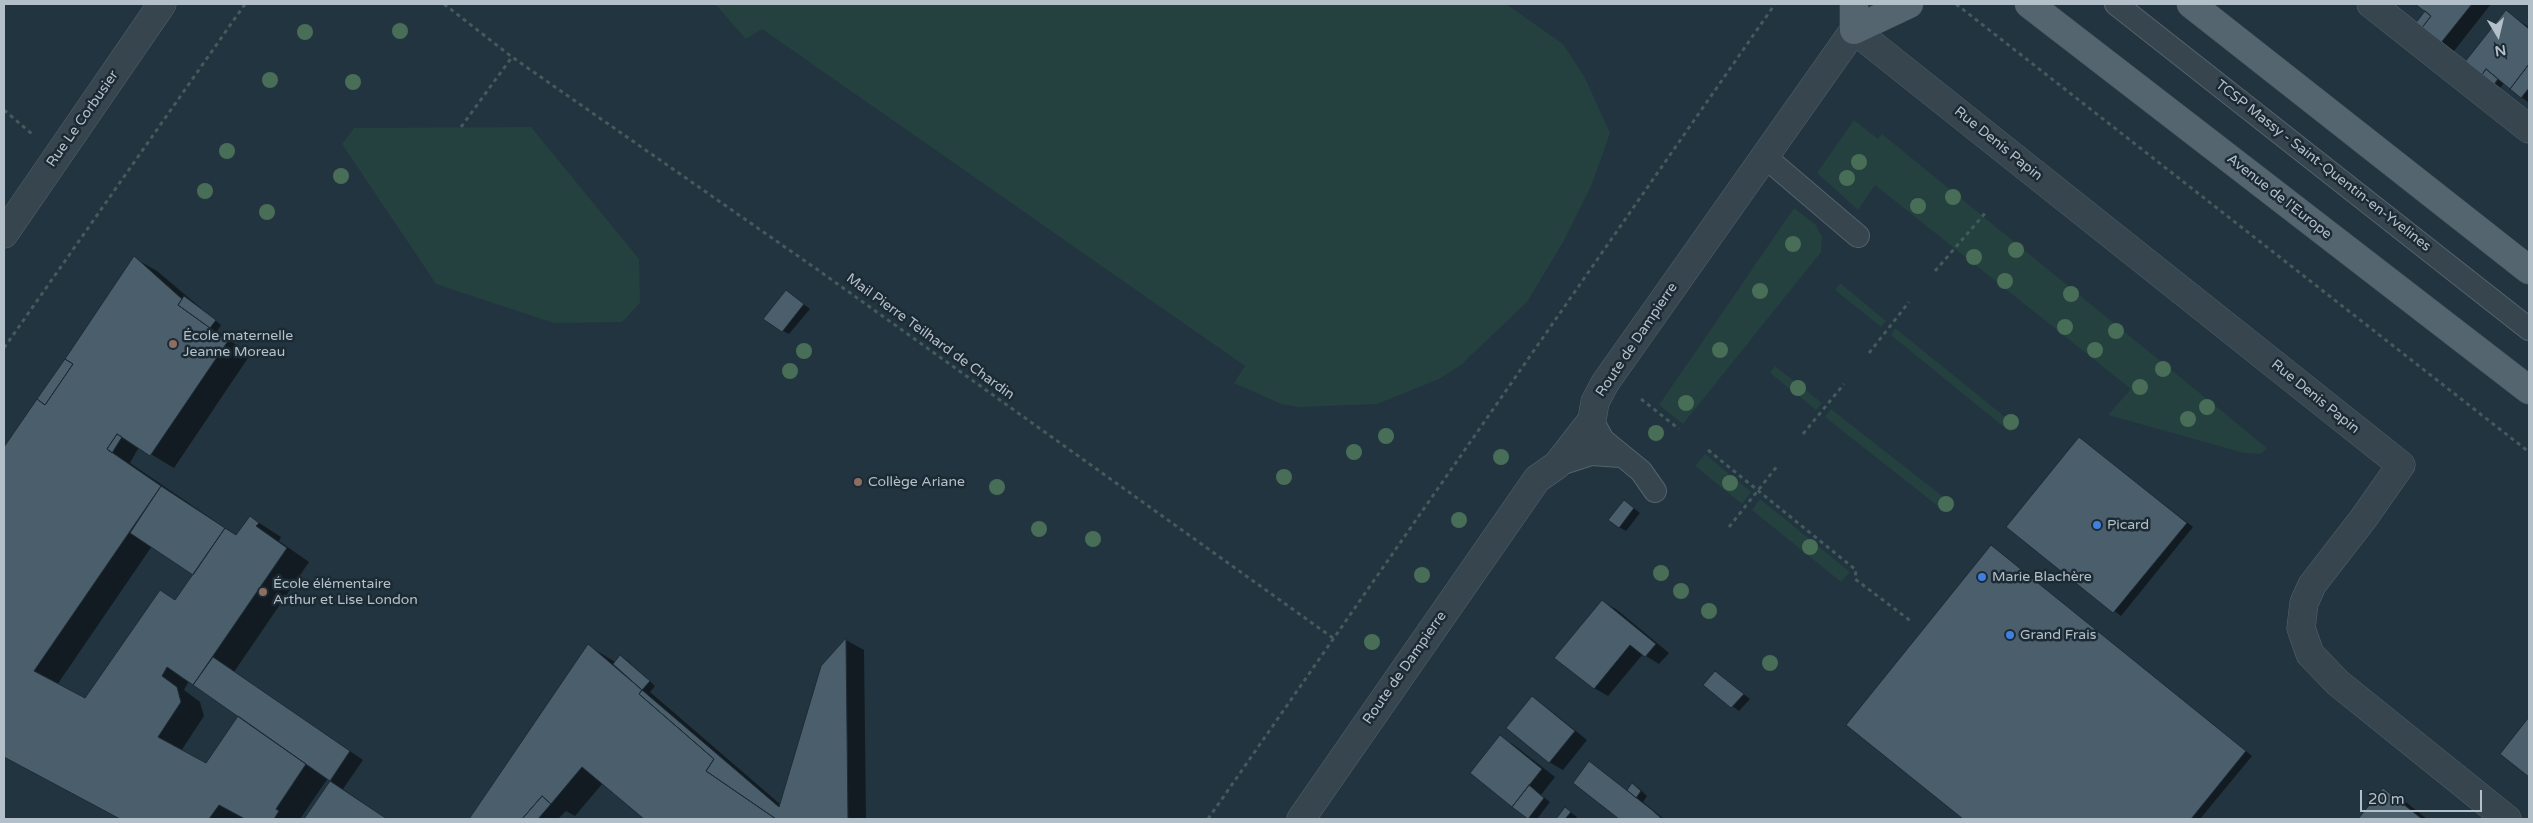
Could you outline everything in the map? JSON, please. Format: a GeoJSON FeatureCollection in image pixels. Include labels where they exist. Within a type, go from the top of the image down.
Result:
{"type":"FeatureCollection","features":[{"type":"Feature","properties":{"kind":"main road"},"geometry":{"type":"LineString","coordinates":[[1854,17],[1909,4]]}},
{"type":"Feature","properties":{"kind":"main road"},"geometry":{"type":"LineString","coordinates":[[2191,4],[2529,270]]}},
{"type":"Feature","properties":{"kind":"main road","name":"Avenue de l'Europe"},"geometry":{"type":"LineString","coordinates":[[2024,5],[2529,390]]}},
{"type":"Feature","properties":{"kind":"street","name":"Rue Le Corbusier"},"geometry":{"type":"LineString","coordinates":[[4,234],[162,4]]}},
{"type":"Feature","properties":{"kind":"street"},"geometry":{"type":"LineString","coordinates":[[2372,4],[2529,129]]}},
{"type":"Feature","properties":{"kind":"street","name":"Route de Dampierre"},"geometry":{"type":"LineString","coordinates":[[1301,819],[1537,480],[1557,465],[1592,420],[1595,402],[1605,383],[1764,156],[1854,17]]}},
{"type":"Feature","properties":{"kind":"street","name":"Rue Denis Papin"},"geometry":{"type":"LineString","coordinates":[[1854,17],[2401,465],[2363,519],[2312,585],[2304,603],[2301,628],[2310,654],[2338,683],[2507,819]]}},
{"type":"Feature","properties":{"kind":"lane","name":"TCSP Massy - Saint-Quentin-en-Yvelines"},"geometry":{"type":"LineString","coordinates":[[2116,4],[2529,329]]}},
{"type":"Feature","properties":{"kind":"lane"},"geometry":{"type":"LineString","coordinates":[[1764,156],[1858,236]]}},
{"type":"Feature","properties":{"kind":"lane"},"geometry":{"type":"LineString","coordinates":[[1592,420],[1603,440],[1641,471],[1655,491]]}},
{"type":"Feature","properties":{"kind":"lane"},"geometry":{"type":"LineString","coordinates":[[1557,465],[1591,454],[1621,456]]}},
{"type":"Feature","properties":{"kind":"path"},"geometry":{"type":"LineString","coordinates":[[4,348],[245,4]]}},
{"type":"Feature","properties":{"kind":"path","name":"Mail Pierre Teilhard de Chardin"},"geometry":{"type":"LineString","coordinates":[[444,4],[512,56],[826,276],[1333,638]]}},
{"type":"Feature","properties":{"kind":"path"},"geometry":{"type":"LineString","coordinates":[[1208,819],[1775,4]]}},
{"type":"Feature","properties":{"kind":"path"},"geometry":{"type":"LineString","coordinates":[[1956,4],[2529,452]]}},
{"type":"Feature","properties":{"kind":"path"},"geometry":{"type":"LineString","coordinates":[[461,127],[512,56]]}},
{"type":"Feature","properties":{"kind":"path"},"geometry":{"type":"LineString","coordinates":[[1935,271],[1987,211]]}},
{"type":"Feature","properties":{"kind":"path"},"geometry":{"type":"LineString","coordinates":[[1869,353],[1909,302]]}},
{"type":"Feature","properties":{"kind":"path"},"geometry":{"type":"LineString","coordinates":[[1803,434],[1844,384]]}},
{"type":"Feature","properties":{"kind":"path"},"geometry":{"type":"LineString","coordinates":[[1642,398],[1679,428]]}},
{"type":"Feature","properties":{"kind":"path"},"geometry":{"type":"LineString","coordinates":[[1708,450],[1856,570],[1856,579],[1912,622]]}},
{"type":"Feature","properties":{"kind":"path"},"geometry":{"type":"LineString","coordinates":[[1729,527],[1778,466]]}},
{"type":"Feature","properties":{"kind":"green space"},"geometry":{"type":"Polygon","coordinates":[[[715,4],[1506,4],[1563,44],[1585,78],[1610,133],[1592,184],[1562,244],[1527,302],[1461,365],[1439,379],[1377,404],[1299,407],[1281,404],[1234,383],[1245,366],[762,29],[746,39],[715,4]]]}},
{"type":"Feature","properties":{"kind":"green space"},"geometry":{"type":"Polygon","coordinates":[[[1854,120],[1878,139],[1882,134],[2267,448],[2261,454],[2244,453],[2108,415],[2131,389],[1875,185],[1858,210],[1817,173],[1854,120]]]}},
{"type":"Feature","properties":{"kind":"green space"},"geometry":{"type":"Polygon","coordinates":[[[531,127],[639,259],[640,303],[622,322],[554,323],[436,284],[342,144],[354,128],[531,127]]]}},
{"type":"Feature","properties":{"kind":"green space"},"geometry":{"type":"Polygon","coordinates":[[[1794,208],[1815,224],[1822,237],[1821,252],[1683,424],[1659,405],[1794,208]]]}},
{"type":"Feature","properties":{"kind":"green space"},"geometry":{"type":"Polygon","coordinates":[[[1840,283],[1886,321],[1881,327],[1835,290],[1840,283]]]}},
{"type":"Feature","properties":{"kind":"green space"},"geometry":{"type":"Polygon","coordinates":[[[1895,328],[2015,425],[2010,432],[1891,335],[1895,328]]]}},
{"type":"Feature","properties":{"kind":"green space"},"geometry":{"type":"Polygon","coordinates":[[[1775,366],[1822,403],[1816,410],[1770,373],[1775,366]]]}},
{"type":"Feature","properties":{"kind":"green space"},"geometry":{"type":"Polygon","coordinates":[[[1831,409],[1951,503],[1944,511],[1825,417],[1831,409]]]}},
{"type":"Feature","properties":{"kind":"green space"},"geometry":{"type":"Polygon","coordinates":[[[1705,454],[1751,492],[1742,504],[1695,466],[1705,454]]]}},
{"type":"Feature","properties":{"kind":"green space"},"geometry":{"type":"Polygon","coordinates":[[[1760,499],[1850,572],[1841,582],[1752,510],[1760,499]]]}},
{"type":"Feature","properties":{"kind":"building"},"geometry":{"type":"Polygon","coordinates":[[[2415,4],[2472,4],[2440,44],[2421,29],[2431,16],[2415,4]]]}},
{"type":"Feature","properties":{"kind":"building"},"geometry":{"type":"Polygon","coordinates":[[[2506,10],[2529,29],[2529,64],[2510,89],[2486,69],[2481,76],[2464,63],[2506,10]]]}},
{"type":"Feature","properties":{"kind":"building"},"geometry":{"type":"Polygon","coordinates":[[[2425,11],[2431,16],[2421,29],[2415,24],[2425,11]]]}},
{"type":"Feature","properties":{"kind":"building"},"geometry":{"type":"Polygon","coordinates":[[[2529,64],[2529,88],[2521,98],[2510,89],[2529,64]]]}},
{"type":"Feature","properties":{"kind":"building"},"geometry":{"type":"Polygon","coordinates":[[[2486,69],[2498,79],[2493,86],[2481,76],[2486,69]]]}},
{"type":"Feature","properties":{"kind":"building"},"geometry":{"type":"Polygon","coordinates":[[[134,256],[182,299],[178,305],[228,341],[150,456],[117,434],[107,449],[161,486],[34,671],[85,698],[160,590],[175,600],[225,528],[236,535],[250,516],[259,523],[256,526],[287,548],[193,685],[167,667],[162,676],[177,687],[181,702],[158,737],[206,763],[238,716],[306,764],[276,809],[279,811],[274,819],[245,819],[219,805],[209,819],[120,819],[4,757],[4,447],[37,399],[45,405],[73,364],[65,359],[134,256]]]}},
{"type":"Feature","properties":{"kind":"building"},"geometry":{"type":"Polygon","coordinates":[[[786,290],[804,304],[782,332],[763,319],[786,290]]]}},
{"type":"Feature","properties":{"kind":"building"},"geometry":{"type":"Polygon","coordinates":[[[184,296],[216,320],[210,328],[178,305],[184,296]]]}},
{"type":"Feature","properties":{"kind":"building"},"geometry":{"type":"Polygon","coordinates":[[[65,359],[73,364],[45,405],[37,399],[65,359]]]}},
{"type":"Feature","properties":{"kind":"building"},"geometry":{"type":"Polygon","coordinates":[[[117,434],[122,437],[112,453],[107,449],[117,434]]]}},
{"type":"Feature","properties":{"kind":"building","name":"Picard"},"geometry":{"type":"Polygon","coordinates":[[[2079,437],[2187,523],[2113,613],[2006,527],[2079,437]]]}},
{"type":"Feature","properties":{"kind":"building"},"geometry":{"type":"Polygon","coordinates":[[[161,486],[225,528],[193,575],[130,533],[161,486]]]}},
{"type":"Feature","properties":{"kind":"building"},"geometry":{"type":"Polygon","coordinates":[[[1624,500],[1634,508],[1619,528],[1608,520],[1624,500]]]}},
{"type":"Feature","properties":{"kind":"building","name":"Grand Frais"},"geometry":{"type":"Polygon","coordinates":[[[1991,545],[2246,751],[2191,819],[1963,819],[1846,725],[1991,545]]]}},
{"type":"Feature","properties":{"kind":"building"},"geometry":{"type":"Polygon","coordinates":[[[1602,600],[1656,644],[1645,657],[1630,645],[1594,689],[1554,658],[1602,600]]]}},
{"type":"Feature","properties":{"kind":"building"},"geometry":{"type":"Polygon","coordinates":[[[846,638],[848,819],[776,819],[706,771],[714,759],[639,694],[642,690],[779,807],[821,666],[846,638]]]}},
{"type":"Feature","properties":{"kind":"building"},"geometry":{"type":"Polygon","coordinates":[[[588,644],[642,690],[639,694],[714,759],[706,771],[776,819],[644,819],[582,767],[551,804],[542,796],[522,819],[469,819],[588,644]]]}},
{"type":"Feature","properties":{"kind":"building"},"geometry":{"type":"Polygon","coordinates":[[[620,655],[650,681],[642,690],[613,664],[620,655]]]}},
{"type":"Feature","properties":{"kind":"building"},"geometry":{"type":"Polygon","coordinates":[[[213,657],[350,751],[330,781],[193,685],[213,657]]]}},
{"type":"Feature","properties":{"kind":"building"},"geometry":{"type":"Polygon","coordinates":[[[1715,671],[1744,694],[1731,708],[1703,685],[1715,671]]]}},
{"type":"Feature","properties":{"kind":"building"},"geometry":{"type":"Polygon","coordinates":[[[1532,696],[1575,731],[1549,763],[1506,728],[1532,696]]]}},
{"type":"Feature","properties":{"kind":"building"},"geometry":{"type":"Polygon","coordinates":[[[2529,717],[2529,777],[2500,754],[2529,717]]]}},
{"type":"Feature","properties":{"kind":"building"},"geometry":{"type":"Polygon","coordinates":[[[1500,735],[1542,769],[1512,807],[1470,773],[1500,735]]]}},
{"type":"Feature","properties":{"kind":"building"},"geometry":{"type":"Polygon","coordinates":[[[1589,761],[1662,819],[1619,819],[1573,783],[1589,761]]]}},
{"type":"Feature","properties":{"kind":"building"},"geometry":{"type":"Polygon","coordinates":[[[330,781],[387,819],[304,819],[330,781]]]}},
{"type":"Feature","properties":{"kind":"building"},"geometry":{"type":"Polygon","coordinates":[[[1632,783],[1641,791],[1636,798],[1627,790],[1632,783]]]}},
{"type":"Feature","properties":{"kind":"building"},"geometry":{"type":"Polygon","coordinates":[[[1529,785],[1544,798],[1528,819],[1512,807],[1529,785]]]}},
{"type":"Feature","properties":{"kind":"building"},"geometry":{"type":"Polygon","coordinates":[[[2383,788],[2422,819],[2358,819],[2383,788]]]}},
{"type":"Feature","properties":{"kind":"building"},"geometry":{"type":"Polygon","coordinates":[[[542,796],[551,804],[538,819],[522,819],[542,796]]]}},
{"type":"Feature","properties":{"kind":"building"},"geometry":{"type":"Polygon","coordinates":[[[1565,807],[1571,812],[1565,819],[1556,819],[1565,807]]]}},
{"type":"Feature","properties":{"kind":"place","name":"École maternelle Jeanne Moreau"},"geometry":{"type":"Point","coordinates":[173,344]}},
{"type":"Feature","properties":{"kind":"place","name":"Collège Ariane"},"geometry":{"type":"Point","coordinates":[858,482]}},
{"type":"Feature","properties":{"kind":"place","name":"Picard"},"geometry":{"type":"Point","coordinates":[2097,525]}},
{"type":"Feature","properties":{"kind":"place","name":"Marie Blachère"},"geometry":{"type":"Point","coordinates":[1982,577]}},
{"type":"Feature","properties":{"kind":"place","name":"École élémentaire Arthur et Lise London"},"geometry":{"type":"Point","coordinates":[263,592]}},
{"type":"Feature","properties":{"kind":"place","name":"Grand Frais"},"geometry":{"type":"Point","coordinates":[2010,635]}}]}
